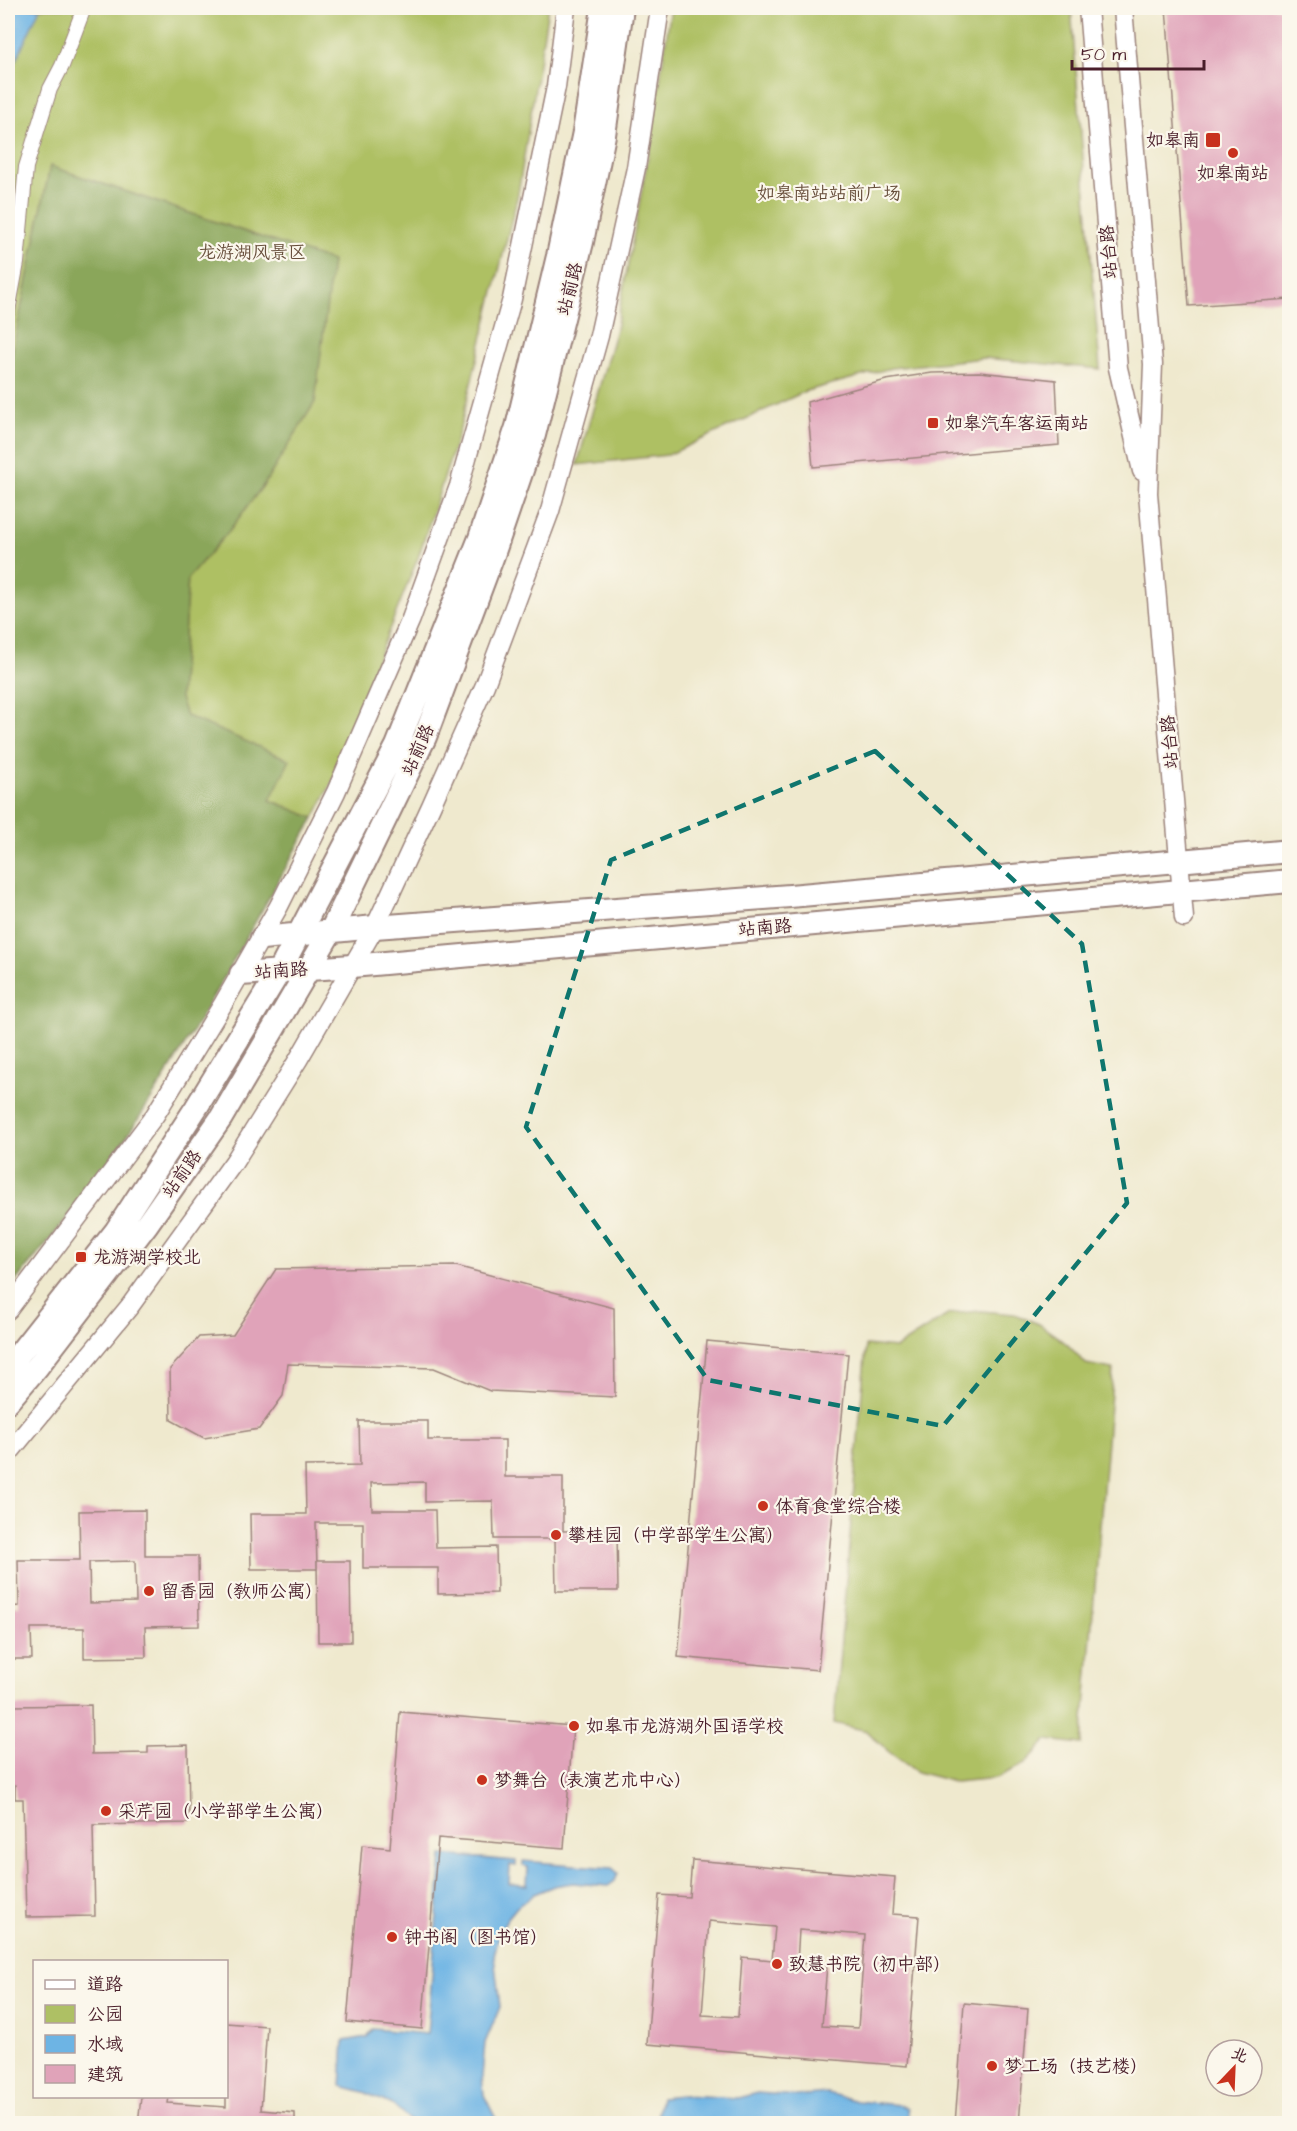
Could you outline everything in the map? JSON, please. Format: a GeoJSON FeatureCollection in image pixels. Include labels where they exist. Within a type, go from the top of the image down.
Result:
{"type":"FeatureCollection","features":[{"type":"Feature","properties":{"kind":"street"},"geometry":{"type":"LineString","coordinates":[[8,311],[20,244],[26,167],[50,89],[62,66],[84,8]]}},
{"type":"Feature","properties":{"kind":"street"},"geometry":{"type":"LineString","coordinates":[[8,1310],[155,1115],[262,938],[336,792],[411,619],[459,486],[512,299],[556,87],[566,8]]}},
{"type":"Feature","properties":{"kind":"street","name":"站前路"},"geometry":{"type":"LineString","coordinates":[[8,1368],[116,1231],[196,1108],[279,972],[397,746],[480,538],[517,427],[558,256],[581,143],[603,8]]}},
{"type":"Feature","properties":{"kind":"street","name":"站前路"},"geometry":{"type":"LineString","coordinates":[[8,1401],[37,1367],[154,1214],[221,1118],[331,931],[424,737],[492,558],[534,435],[582,242],[604,135],[622,8]]}},
{"type":"Feature","properties":{"kind":"street"},"geometry":{"type":"LineString","coordinates":[[8,1454],[130,1306],[234,1162],[298,1060],[375,927],[485,685],[550,511],[599,336],[636,168],[660,8]]}},
{"type":"Feature","properties":{"kind":"street","name":"站台路"},"geometry":{"type":"LineString","coordinates":[[1088,8],[1118,368],[1148,493]]}},
{"type":"Feature","properties":{"kind":"street","name":"站台路"},"geometry":{"type":"LineString","coordinates":[[1123,8],[1153,364],[1148,493],[1184,918]]}},
{"type":"Feature","properties":{"kind":"street","name":"站南路"},"geometry":{"type":"LineString","coordinates":[[262,938],[375,927],[790,896],[1290,851]]}},
{"type":"Feature","properties":{"kind":"street","name":"站南路"},"geometry":{"type":"LineString","coordinates":[[241,974],[352,966],[1290,881]]}},
{"type":"Feature","properties":{"kind":"highlighted area"},"geometry":{"type":"Polygon","coordinates":[[[875,751],[1082,944],[1127,1203],[943,1426],[708,1380],[526,1127],[611,860],[875,751]]]}},
{"type":"Feature","properties":{"kind":"green space","name":"龙游湖风景区"},"geometry":{"type":"Polygon","coordinates":[[[8,8],[548,8],[518,194],[459,432],[418,558],[377,660],[340,767],[314,818],[185,1042],[125,1139],[8,1290],[8,8]]]}},
{"type":"Feature","properties":{"kind":"green space","name":"如皋南站站前广场"},"geometry":{"type":"Polygon","coordinates":[[[671,8],[1071,8],[1100,369],[984,358],[891,368],[806,391],[668,455],[577,465],[616,329],[648,157],[671,8]]]}},
{"type":"Feature","properties":{"kind":"green space"},"geometry":{"type":"Polygon","coordinates":[[[50,166],[332,261],[315,402],[265,483],[229,531],[188,578],[180,698],[186,716],[290,760],[270,800],[314,818],[199,1021],[150,1100],[83,1197],[8,1290],[8,373],[50,166]]]}},
{"type":"Feature","properties":{"kind":"green space"},"geometry":{"type":"Polygon","coordinates":[[[981,1311],[1014,1314],[1039,1324],[1067,1344],[1086,1364],[1113,1369],[1082,1744],[1047,1740],[1025,1764],[996,1778],[955,1782],[917,1772],[889,1752],[867,1731],[834,1723],[866,1345],[896,1348],[949,1314],[981,1311]]]}},
{"type":"Feature","properties":{"kind":"water"},"geometry":{"type":"Polygon","coordinates":[[[8,8],[40,8],[8,78],[8,8]]]}},
{"type":"Feature","properties":{"kind":"water"},"geometry":{"type":"Polygon","coordinates":[[[442,1855],[516,1861],[516,1866],[510,1865],[509,1884],[527,1885],[528,1867],[523,1866],[523,1861],[612,1868],[618,1873],[615,1881],[608,1886],[573,1883],[554,1886],[534,1894],[517,1907],[507,1919],[499,1935],[494,1956],[500,2007],[485,2043],[482,2077],[484,2095],[498,2123],[412,2123],[394,2106],[364,2092],[341,2086],[344,2041],[367,2037],[373,2029],[427,2034],[442,1855]]]}},
{"type":"Feature","properties":{"kind":"water"},"geometry":{"type":"Polygon","coordinates":[[[757,2093],[797,2096],[827,2093],[857,2101],[900,2105],[907,2108],[908,2118],[906,2124],[851,2121],[817,2124],[656,2123],[661,2097],[683,2095],[738,2098],[757,2093]]]}},
{"type":"Feature","properties":{"kind":"building","name":"如皋南站"},"geometry":{"type":"Polygon","coordinates":[[[1166,8],[1290,8],[1290,299],[1189,306],[1166,8]]]}},
{"type":"Feature","properties":{"kind":"building","name":"如皋汽车客运南站"},"geometry":{"type":"Polygon","coordinates":[[[979,372],[1056,380],[1059,445],[813,467],[807,402],[886,380],[932,373],[979,372]]]}},
{"type":"Feature","properties":{"kind":"building"},"geometry":{"type":"Polygon","coordinates":[[[456,1266],[614,1308],[615,1397],[490,1391],[434,1368],[288,1364],[283,1396],[259,1429],[204,1438],[171,1420],[170,1369],[199,1337],[233,1335],[276,1269],[456,1266]]]}},
{"type":"Feature","properties":{"kind":"building","name":"体育食堂综合楼"},"geometry":{"type":"Polygon","coordinates":[[[707,1341],[848,1354],[818,1670],[678,1657],[707,1341]]]}},
{"type":"Feature","properties":{"kind":"building","name":"攀桂园（中学部学生公寓）"},"geometry":{"type":"Polygon","coordinates":[[[359,1421],[428,1421],[428,1440],[505,1440],[505,1477],[563,1477],[563,1531],[617,1530],[618,1591],[556,1591],[555,1539],[494,1539],[493,1501],[425,1502],[425,1482],[371,1483],[372,1510],[435,1510],[436,1548],[496,1547],[497,1593],[438,1594],[438,1568],[363,1568],[363,1523],[316,1523],[317,1569],[251,1569],[250,1514],[306,1514],[305,1466],[360,1465],[359,1421]]]}},
{"type":"Feature","properties":{"kind":"building","name":"留香园（教师公寓）"},"geometry":{"type":"Polygon","coordinates":[[[145,1510],[145,1556],[198,1556],[199,1626],[145,1627],[146,1657],[84,1658],[84,1628],[31,1628],[32,1659],[8,1659],[8,1607],[19,1606],[18,1560],[80,1560],[79,1511],[145,1510]],[[135,1561],[89,1562],[90,1603],[136,1602],[135,1561]]]}},
{"type":"Feature","properties":{"kind":"building"},"geometry":{"type":"Polygon","coordinates":[[[317,1561],[350,1561],[351,1642],[318,1642],[317,1561]]]}},
{"type":"Feature","properties":{"kind":"building","name":"采芹园（小学部学生公寓）"},"geometry":{"type":"Polygon","coordinates":[[[91,1705],[92,1754],[148,1753],[148,1746],[188,1745],[189,1823],[93,1825],[95,1916],[26,1917],[23,1799],[15,1799],[15,1785],[8,1786],[8,1726],[12,1726],[12,1706],[91,1705]]]}},
{"type":"Feature","properties":{"kind":"building","name":"梦舞台（表演艺术中心）"},"geometry":{"type":"Polygon","coordinates":[[[400,1712],[573,1726],[564,1848],[438,1838],[422,2029],[347,2022],[362,1845],[390,1848],[400,1712]]]}},
{"type":"Feature","properties":{"kind":"building","name":"致慧书院（初中部）"},"geometry":{"type":"Polygon","coordinates":[[[692,1860],[895,1877],[892,1914],[919,1916],[907,2066],[647,2044],[659,1895],[689,1897],[692,1860]],[[709,1921],[702,2015],[738,2017],[742,1957],[772,1960],[775,1927],[709,1921]],[[799,1930],[797,1963],[827,1965],[822,2026],[858,2028],[865,1935],[799,1930]]]}},
{"type":"Feature","properties":{"kind":"building","name":"梦工场（技艺楼）"},"geometry":{"type":"Polygon","coordinates":[[[964,2003],[1028,2009],[1019,2124],[955,2124],[964,2003]]]}},
{"type":"Feature","properties":{"kind":"building"},"geometry":{"type":"Polygon","coordinates":[[[228,2023],[267,2026],[261,2110],[295,2113],[295,2124],[138,2124],[141,2098],[169,2098],[168,2103],[226,2107],[228,2023]]]}},
{"type":"Feature","properties":{"kind":"place","name":"如皋南"},"geometry":{"type":"Point","coordinates":[1213,140]}},
{"type":"Feature","properties":{"kind":"place","name":"如皋南站"},"geometry":{"type":"Point","coordinates":[1233,153]}},
{"type":"Feature","properties":{"kind":"place","name":"如皋汽车客运南站"},"geometry":{"type":"Point","coordinates":[933,423]}},
{"type":"Feature","properties":{"kind":"place","name":"龙游湖学校北"},"geometry":{"type":"Point","coordinates":[81,1257]}},
{"type":"Feature","properties":{"kind":"place","name":"体育食堂综合楼"},"geometry":{"type":"Point","coordinates":[763,1506]}},
{"type":"Feature","properties":{"kind":"place","name":"攀桂园（中学部学生公寓）"},"geometry":{"type":"Point","coordinates":[556,1535]}},
{"type":"Feature","properties":{"kind":"place","name":"留香园（教师公寓）"},"geometry":{"type":"Point","coordinates":[149,1591]}},
{"type":"Feature","properties":{"kind":"place","name":"如皋市龙游湖外国语学校"},"geometry":{"type":"Point","coordinates":[574,1726]}},
{"type":"Feature","properties":{"kind":"place","name":"梦舞台（表演艺术中心）"},"geometry":{"type":"Point","coordinates":[482,1780]}},
{"type":"Feature","properties":{"kind":"place","name":"采芹园（小学部学生公寓）"},"geometry":{"type":"Point","coordinates":[106,1811]}},
{"type":"Feature","properties":{"kind":"place","name":"钟书阁（图书馆）"},"geometry":{"type":"Point","coordinates":[392,1937]}},
{"type":"Feature","properties":{"kind":"place","name":"致慧书院（初中部）"},"geometry":{"type":"Point","coordinates":[777,1964]}},
{"type":"Feature","properties":{"kind":"place","name":"梦工场（技艺楼）"},"geometry":{"type":"Point","coordinates":[992,2066]}}]}
